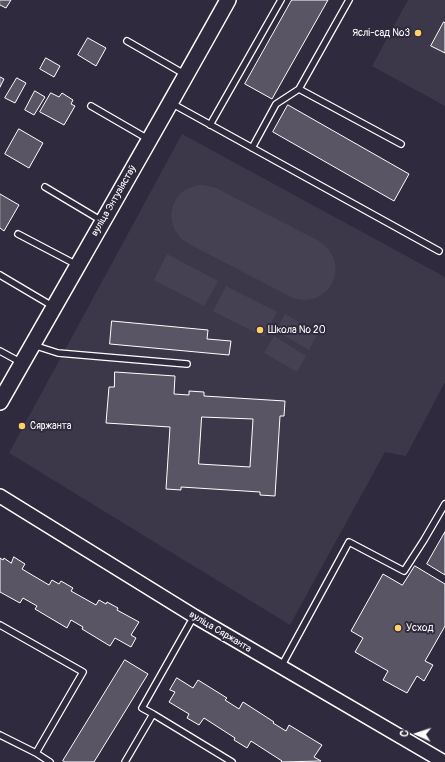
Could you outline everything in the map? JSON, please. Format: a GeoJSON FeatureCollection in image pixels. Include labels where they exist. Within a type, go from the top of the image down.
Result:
{"type":"FeatureCollection","features":[{"type":"Feature","properties":{"kind":"main road","name":"вуліца Энтузіястаў"},"geometry":{"type":"LineString","coordinates":[[0,402],[6,386],[22,363],[78,266],[228,0]]}},
{"type":"Feature","properties":{"kind":"street","name":"вуліца Сяржанта"},"geometry":{"type":"LineString","coordinates":[[0,496],[194,616],[444,762]]}},
{"type":"Feature","properties":{"kind":"lane"},"geometry":{"type":"LineString","coordinates":[[210,125],[281,0]]}},
{"type":"Feature","properties":{"kind":"lane"},"geometry":{"type":"LineString","coordinates":[[252,148],[276,104],[299,89],[349,0]]}},
{"type":"Feature","properties":{"kind":"lane"},"geometry":{"type":"LineString","coordinates":[[127,41],[186,75]]}},
{"type":"Feature","properties":{"kind":"lane"},"geometry":{"type":"LineString","coordinates":[[299,89],[401,144]]}},
{"type":"Feature","properties":{"kind":"lane"},"geometry":{"type":"LineString","coordinates":[[171,103],[440,251]]}},
{"type":"Feature","properties":{"kind":"lane"},"geometry":{"type":"LineString","coordinates":[[91,106],[150,140]]}},
{"type":"Feature","properties":{"kind":"lane"},"geometry":{"type":"LineString","coordinates":[[45,188],[102,221]]}},
{"type":"Feature","properties":{"kind":"lane"},"geometry":{"type":"LineString","coordinates":[[18,234],[78,266]]}},
{"type":"Feature","properties":{"kind":"lane"},"geometry":{"type":"LineString","coordinates":[[0,275],[54,307]]}},
{"type":"Feature","properties":{"kind":"lane"},"geometry":{"type":"LineString","coordinates":[[32,345],[58,353],[187,364]]}},
{"type":"Feature","properties":{"kind":"lane"},"geometry":{"type":"LineString","coordinates":[[0,351],[22,363]]}},
{"type":"Feature","properties":{"kind":"lane"},"geometry":{"type":"LineString","coordinates":[[281,668],[349,542],[404,570],[445,504]]}},
{"type":"Feature","properties":{"kind":"lane"},"geometry":{"type":"LineString","coordinates":[[194,616],[142,708],[232,762]]}},
{"type":"Feature","properties":{"kind":"lane"},"geometry":{"type":"LineString","coordinates":[[0,625],[83,672],[36,753]]}},
{"type":"Feature","properties":{"kind":"lane"},"geometry":{"type":"LineString","coordinates":[[125,762],[153,714]]}},
{"type":"Feature","properties":{"kind":"lane"},"geometry":{"type":"LineString","coordinates":[[0,735],[36,753],[50,762]]}},
{"type":"Feature","properties":{"kind":"shaded area","name":"Яслі-сад №3"},"geometry":{"type":"Polygon","coordinates":[[[408,0],[445,0],[445,106],[372,66],[408,0]]]}},
{"type":"Feature","properties":{"kind":"shaded area","name":"Школа № 20"},"geometry":{"type":"Polygon","coordinates":[[[182,134],[445,277],[445,382],[406,456],[385,452],[290,625],[9,453],[182,134]]]}},
{"type":"Feature","properties":{"kind":"shaded area"},"geometry":{"type":"Polygon","coordinates":[[[200,185],[216,188],[322,243],[330,252],[336,267],[335,275],[328,289],[322,295],[314,298],[304,300],[293,298],[184,241],[174,228],[171,216],[172,210],[176,199],[180,194],[188,188],[200,185]]]}},
{"type":"Feature","properties":{"kind":"shaded area"},"geometry":{"type":"Polygon","coordinates":[[[167,254],[218,281],[204,306],[154,280],[167,254]]]}},
{"type":"Feature","properties":{"kind":"shaded area"},"geometry":{"type":"Polygon","coordinates":[[[226,286],[277,312],[264,337],[213,311],[226,286]]]}},
{"type":"Feature","properties":{"kind":"shaded area"},"geometry":{"type":"Polygon","coordinates":[[[285,314],[318,333],[309,350],[276,331],[285,314]]]}},
{"type":"Feature","properties":{"kind":"shaded area"},"geometry":{"type":"Polygon","coordinates":[[[274,336],[306,356],[297,372],[264,353],[274,336]]]}},
{"type":"Feature","properties":{"kind":"building"},"geometry":{"type":"Polygon","coordinates":[[[0,0],[11,0],[6,8],[0,5],[0,0]]]}},
{"type":"Feature","properties":{"kind":"building"},"geometry":{"type":"Polygon","coordinates":[[[292,0],[328,0],[272,99],[245,84],[292,0]]]}},
{"type":"Feature","properties":{"kind":"building"},"geometry":{"type":"Polygon","coordinates":[[[444,22],[445,23],[445,53],[431,46],[444,22]]]}},
{"type":"Feature","properties":{"kind":"building"},"geometry":{"type":"Polygon","coordinates":[[[88,38],[106,48],[96,66],[78,55],[88,38]]]}},
{"type":"Feature","properties":{"kind":"building"},"geometry":{"type":"Polygon","coordinates":[[[46,58],[60,66],[54,77],[40,69],[46,58]]]}},
{"type":"Feature","properties":{"kind":"building"},"geometry":{"type":"Polygon","coordinates":[[[0,77],[4,79],[0,87],[0,77]]]}},
{"type":"Feature","properties":{"kind":"building"},"geometry":{"type":"Polygon","coordinates":[[[17,78],[26,83],[15,103],[5,98],[17,78]]]}},
{"type":"Feature","properties":{"kind":"building"},"geometry":{"type":"Polygon","coordinates":[[[35,91],[45,97],[34,115],[25,110],[35,91]]]}},
{"type":"Feature","properties":{"kind":"building"},"geometry":{"type":"Polygon","coordinates":[[[51,93],[59,97],[62,93],[73,100],[71,104],[75,106],[64,125],[40,112],[51,93]]]}},
{"type":"Feature","properties":{"kind":"building"},"geometry":{"type":"Polygon","coordinates":[[[288,105],[409,174],[394,201],[273,132],[288,105]]]}},
{"type":"Feature","properties":{"kind":"building"},"geometry":{"type":"Polygon","coordinates":[[[19,129],[43,143],[29,168],[5,154],[19,129]]]}},
{"type":"Feature","properties":{"kind":"building"},"geometry":{"type":"Polygon","coordinates":[[[0,194],[19,205],[4,231],[0,228],[0,194]]]}},
{"type":"Feature","properties":{"kind":"building"},"geometry":{"type":"Polygon","coordinates":[[[112,321],[208,330],[207,339],[231,341],[229,355],[110,344],[112,321]]]}},
{"type":"Feature","properties":{"kind":"building"},"geometry":{"type":"Polygon","coordinates":[[[115,372],[175,376],[174,394],[189,395],[189,391],[204,392],[204,396],[285,401],[284,416],[280,416],[275,496],[260,495],[260,492],[181,487],[181,490],[166,489],[170,427],[106,423],[109,387],[114,387],[115,372]],[[202,417],[199,464],[250,467],[253,419],[202,417]]]}},
{"type":"Feature","properties":{"kind":"building"},"geometry":{"type":"Polygon","coordinates":[[[445,532],[445,575],[427,564],[445,532]]]}},
{"type":"Feature","properties":{"kind":"building"},"geometry":{"type":"Polygon","coordinates":[[[14,557],[25,564],[22,569],[49,585],[52,580],[59,584],[61,581],[73,588],[71,591],[96,605],[99,600],[106,604],[107,602],[118,608],[117,610],[139,622],[131,635],[136,638],[131,647],[115,638],[110,646],[82,629],[83,627],[71,620],[67,628],[35,609],[37,606],[23,598],[20,603],[0,592],[0,558],[3,560],[4,558],[11,563],[14,557]]]}},
{"type":"Feature","properties":{"kind":"building","name":"Усход"},"geometry":{"type":"Polygon","coordinates":[[[415,566],[445,584],[445,626],[425,661],[433,665],[424,681],[417,676],[407,693],[383,680],[388,671],[355,652],[363,638],[351,631],[383,574],[402,585],[415,566]]]}},
{"type":"Feature","properties":{"kind":"building"},"geometry":{"type":"Polygon","coordinates":[[[125,660],[148,674],[94,762],[63,761],[125,660]]]}},
{"type":"Feature","properties":{"kind":"building"},"geometry":{"type":"Polygon","coordinates":[[[177,678],[193,688],[198,680],[227,698],[225,700],[239,709],[243,702],[286,731],[289,725],[322,745],[314,757],[321,761],[281,762],[282,761],[251,741],[247,748],[234,740],[235,738],[204,718],[199,725],[187,718],[189,714],[169,702],[175,692],[170,690],[177,678]]]}},
{"type":"Feature","properties":{"kind":"place","name":"Яслі-сад №3"},"geometry":{"type":"Point","coordinates":[418,33]}},
{"type":"Feature","properties":{"kind":"place","name":"Школа № 20"},"geometry":{"type":"Point","coordinates":[260,330]}},
{"type":"Feature","properties":{"kind":"place","name":"Сяржанта"},"geometry":{"type":"Point","coordinates":[22,426]}},
{"type":"Feature","properties":{"kind":"place","name":"Усход"},"geometry":{"type":"Point","coordinates":[398,628]}}]}
